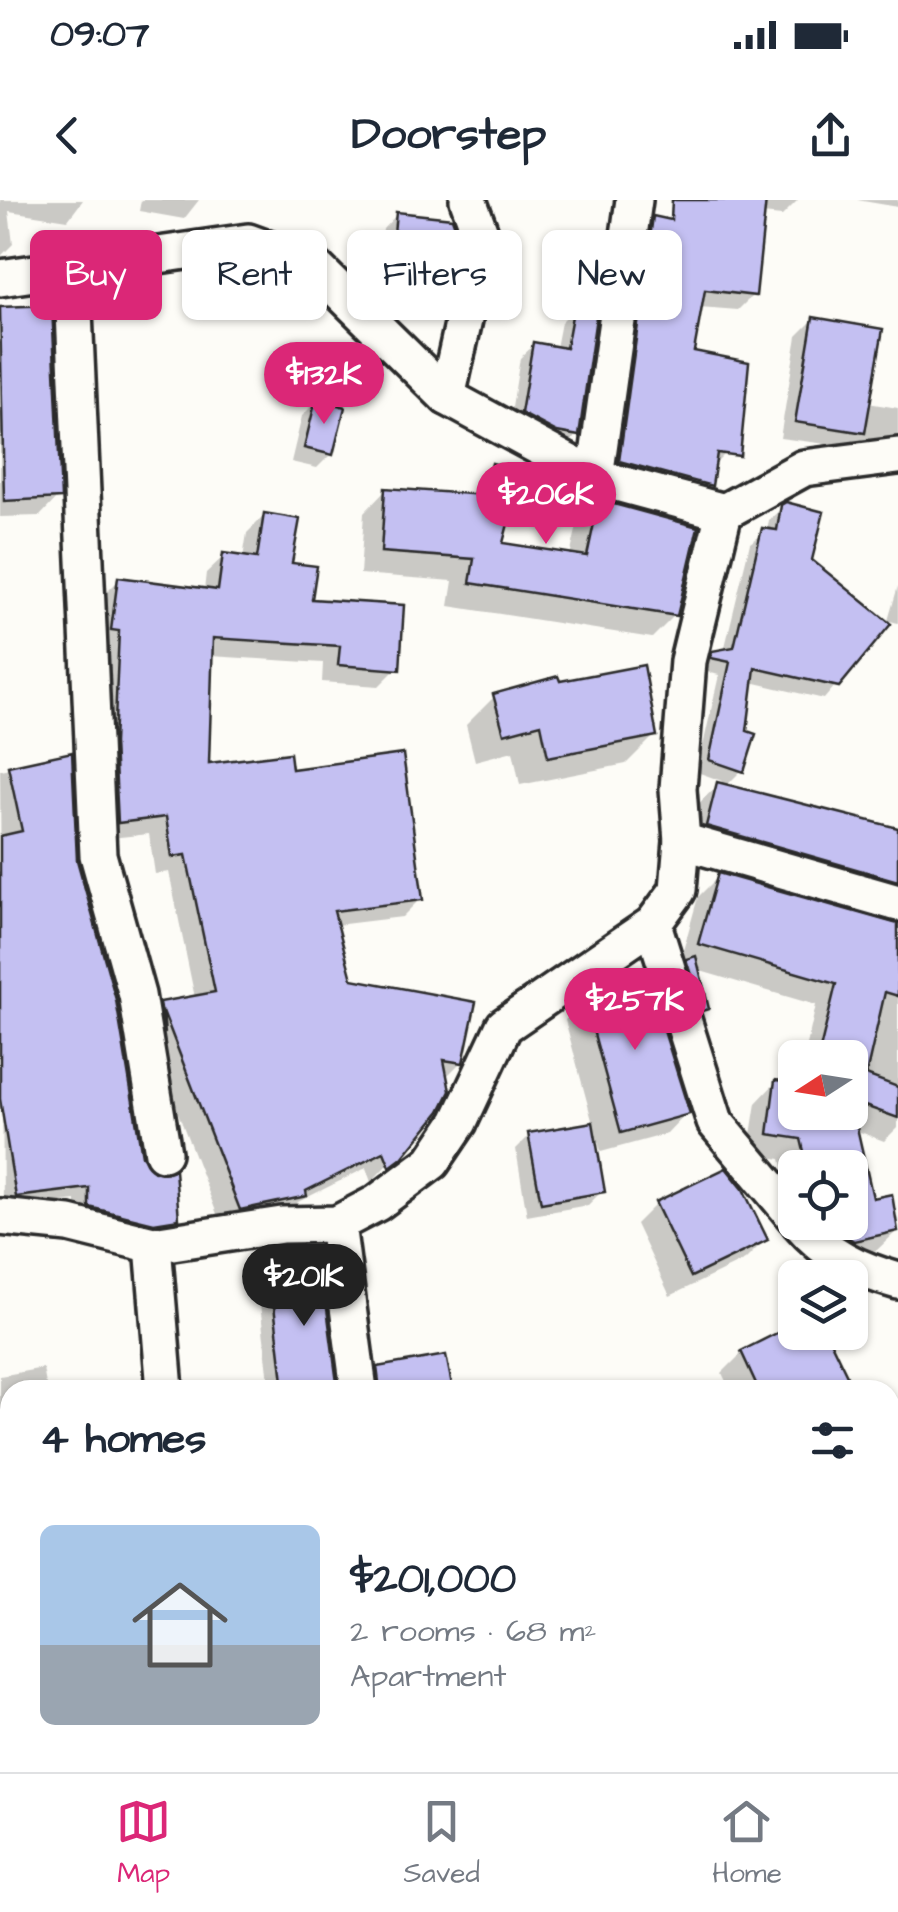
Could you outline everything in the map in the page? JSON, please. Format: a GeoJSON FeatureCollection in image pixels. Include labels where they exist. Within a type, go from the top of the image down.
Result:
{"type":"FeatureCollection","features":[{"type":"Feature","properties":{"kind":"street"},"geometry":{"type":"LineString","coordinates":[[447,397],[482,238],[468,200]]}},
{"type":"Feature","properties":{"kind":"street"},"geometry":{"type":"LineString","coordinates":[[595,478],[634,200]]}},
{"type":"Feature","properties":{"kind":"street"},"geometry":{"type":"LineString","coordinates":[[162,254],[248,242],[314,266],[447,397],[595,478],[724,512],[804,468],[898,456]]}},
{"type":"Feature","properties":{"kind":"street"},"geometry":{"type":"LineString","coordinates":[[0,278],[30,273]]}},
{"type":"Feature","properties":{"kind":"street"},"geometry":{"type":"LineString","coordinates":[[74,320],[98,855],[137,995],[163,1153]]}},
{"type":"Feature","properties":{"kind":"street"},"geometry":{"type":"LineString","coordinates":[[0,1216],[70,1224],[152,1245],[282,1225],[337,1224],[378,1203],[432,1162],[459,1122],[504,1026],[653,924],[678,890],[682,842],[678,789],[688,660],[724,512]]}},
{"type":"Feature","properties":{"kind":"street"},"geometry":{"type":"LineString","coordinates":[[682,842],[898,904]]}},
{"type":"Feature","properties":{"kind":"street"},"geometry":{"type":"LineString","coordinates":[[653,924],[715,1122],[778,1197]]}},
{"type":"Feature","properties":{"kind":"street"},"geometry":{"type":"LineString","coordinates":[[337,1224],[358,1380]]}},
{"type":"Feature","properties":{"kind":"street"},"geometry":{"type":"LineString","coordinates":[[814,1240],[823,1251],[858,1269],[898,1280]]}},
{"type":"Feature","properties":{"kind":"street"},"geometry":{"type":"LineString","coordinates":[[152,1245],[164,1380]]}},
{"type":"Feature","properties":{"kind":"building"},"geometry":{"type":"Polygon","coordinates":[[[672,200],[766,200],[756,296],[705,290],[694,351],[749,362],[740,456],[717,453],[712,486],[619,461],[639,320],[682,320],[682,230],[651,230],[653,216],[671,220],[672,200]]]}},
{"type":"Feature","properties":{"kind":"building"},"geometry":{"type":"Polygon","coordinates":[[[396,212],[452,218],[456,230],[394,230],[396,212]]]}},
{"type":"Feature","properties":{"kind":"building"},"geometry":{"type":"Polygon","coordinates":[[[30,306],[30,320],[53,320],[61,498],[4,501],[0,307],[30,306]]]}},
{"type":"Feature","properties":{"kind":"building"},"geometry":{"type":"Polygon","coordinates":[[[813,317],[883,329],[865,433],[795,422],[813,317]]]}},
{"type":"Feature","properties":{"kind":"building"},"geometry":{"type":"Polygon","coordinates":[[[571,320],[596,320],[579,436],[557,432],[521,413],[533,342],[566,348],[571,320]]]}},
{"type":"Feature","properties":{"kind":"building"},"geometry":{"type":"Polygon","coordinates":[[[316,399],[345,407],[333,455],[304,448],[316,399]]]}},
{"type":"Feature","properties":{"kind":"building"},"geometry":{"type":"Polygon","coordinates":[[[492,463],[522,471],[503,543],[587,556],[599,500],[698,527],[677,616],[470,583],[474,559],[381,552],[385,488],[484,495],[492,463]]]}},
{"type":"Feature","properties":{"kind":"building"},"geometry":{"type":"Polygon","coordinates":[[[786,502],[824,512],[812,560],[891,624],[839,687],[755,668],[747,731],[756,734],[744,772],[709,760],[730,662],[711,658],[712,651],[734,647],[762,528],[777,530],[781,505],[786,502]]]}},
{"type":"Feature","properties":{"kind":"building"},"geometry":{"type":"Polygon","coordinates":[[[264,513],[300,519],[292,563],[317,566],[312,599],[404,605],[400,670],[338,665],[340,646],[213,638],[209,763],[290,753],[292,769],[403,754],[423,900],[334,911],[352,979],[476,1002],[463,1063],[444,1060],[450,1091],[440,1111],[402,1158],[390,1167],[384,1152],[306,1191],[307,1196],[240,1210],[163,1011],[165,1034],[160,1002],[215,992],[186,855],[172,857],[166,817],[118,823],[114,743],[119,631],[111,630],[118,577],[218,590],[223,553],[257,558],[264,513]]]}},
{"type":"Feature","properties":{"kind":"building"},"geometry":{"type":"Polygon","coordinates":[[[644,665],[657,736],[548,757],[541,724],[504,734],[493,694],[558,676],[560,681],[644,665]]]}},
{"type":"Feature","properties":{"kind":"building"},"geometry":{"type":"Polygon","coordinates":[[[72,752],[77,860],[116,1000],[142,1156],[155,1172],[175,1170],[179,1219],[154,1223],[89,1207],[89,1188],[16,1197],[0,1099],[0,836],[22,831],[8,766],[72,752]]]}},
{"type":"Feature","properties":{"kind":"building"},"geometry":{"type":"Polygon","coordinates":[[[717,782],[898,828],[898,881],[706,826],[717,782]]]}},
{"type":"Feature","properties":{"kind":"building"},"geometry":{"type":"Polygon","coordinates":[[[718,873],[898,924],[898,996],[885,992],[868,1066],[868,1040],[822,1040],[836,984],[698,944],[718,873]]]}},
{"type":"Feature","properties":{"kind":"building"},"geometry":{"type":"Polygon","coordinates":[[[696,956],[709,1009],[702,1011],[686,959],[696,956]]]}},
{"type":"Feature","properties":{"kind":"building"},"geometry":{"type":"Polygon","coordinates":[[[645,970],[690,1114],[621,1133],[584,997],[610,979],[645,970]]]}},
{"type":"Feature","properties":{"kind":"building"},"geometry":{"type":"Polygon","coordinates":[[[868,1076],[898,1087],[898,1118],[868,1107],[868,1076]]]}},
{"type":"Feature","properties":{"kind":"building"},"geometry":{"type":"Polygon","coordinates":[[[775,1080],[778,1130],[858,1130],[862,1150],[804,1150],[801,1139],[768,1134],[775,1080]]]}},
{"type":"Feature","properties":{"kind":"building"},"geometry":{"type":"Polygon","coordinates":[[[593,1122],[605,1192],[541,1203],[528,1133],[593,1122]]]}},
{"type":"Feature","properties":{"kind":"building"},"geometry":{"type":"Polygon","coordinates":[[[726,1168],[743,1189],[768,1240],[691,1277],[655,1202],[726,1168]]]}},
{"type":"Feature","properties":{"kind":"building"},"geometry":{"type":"Polygon","coordinates":[[[868,1176],[873,1198],[892,1194],[898,1231],[868,1238],[868,1176]]]}},
{"type":"Feature","properties":{"kind":"building"},"geometry":{"type":"Polygon","coordinates":[[[321,1264],[337,1380],[283,1380],[270,1272],[321,1264]]]}},
{"type":"Feature","properties":{"kind":"building"},"geometry":{"type":"Polygon","coordinates":[[[778,1332],[778,1350],[835,1350],[849,1380],[754,1380],[741,1351],[778,1332]]]}},
{"type":"Feature","properties":{"kind":"building"},"geometry":{"type":"Polygon","coordinates":[[[446,1355],[451,1380],[379,1380],[377,1367],[446,1355]]]}}]}
